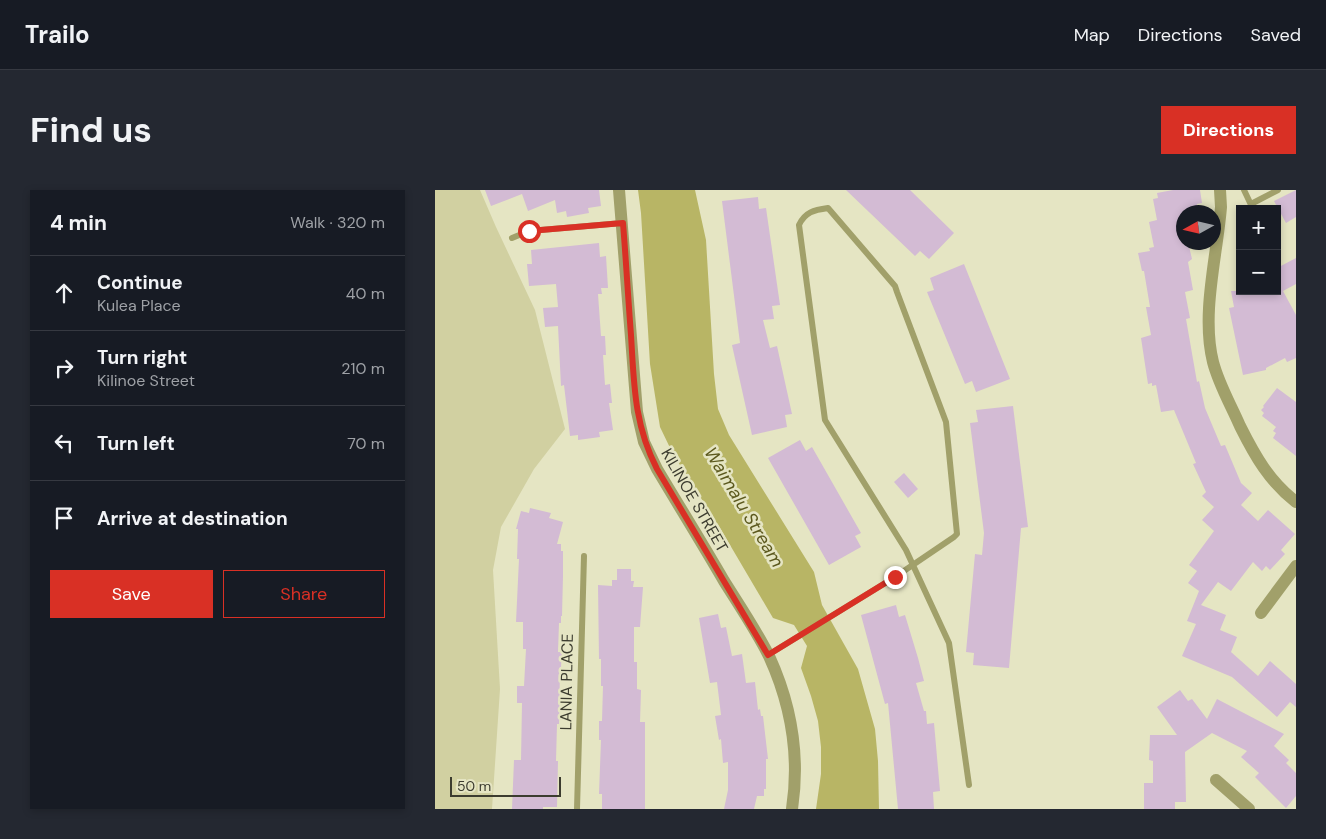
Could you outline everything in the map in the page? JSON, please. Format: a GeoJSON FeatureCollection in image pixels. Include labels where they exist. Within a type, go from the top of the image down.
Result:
{"type":"FeatureCollection","features":[{"type":"Feature","properties":{"kind":"street","name":"KILINOE STREET"},"geometry":{"type":"LineString","coordinates":[[619,190],[635,395],[640,429],[657,469],[768,655],[784,695],[791,724],[795,769],[792,809]]}},
{"type":"Feature","properties":{"kind":"street"},"geometry":{"type":"LineString","coordinates":[[1220,190],[1221,207],[1209,324],[1213,363],[1255,456],[1276,484],[1296,502]]}},
{"type":"Feature","properties":{"kind":"street"},"geometry":{"type":"LineString","coordinates":[[1261,613],[1296,566]]}},
{"type":"Feature","properties":{"kind":"street"},"geometry":{"type":"LineString","coordinates":[[1216,780],[1249,809]]}},
{"type":"Feature","properties":{"kind":"lane"},"geometry":{"type":"LineString","coordinates":[[1244,190],[1252,205]]}},
{"type":"Feature","properties":{"kind":"lane"},"geometry":{"type":"LineString","coordinates":[[1254,205],[1278,190]]}},
{"type":"Feature","properties":{"kind":"lane"},"geometry":{"type":"LineString","coordinates":[[768,655],[913,564],[957,534],[946,422],[895,286],[827,208],[817,209],[806,214],[799,225],[825,420],[906,550],[913,564],[949,643],[969,785]]}},
{"type":"Feature","properties":{"kind":"lane"},"geometry":{"type":"LineString","coordinates":[[513,238],[529,231],[623,223]]}},
{"type":"Feature","properties":{"kind":"lane","name":"LANIA PLACE"},"geometry":{"type":"LineString","coordinates":[[577,809],[583,556]]}},
{"type":"Feature","properties":{"kind":"green space"},"geometry":{"type":"Polygon","coordinates":[[[435,190],[480,190],[535,310],[565,429],[534,469],[501,527],[493,570],[500,689],[492,809],[435,809],[435,190]]]}},
{"type":"Feature","properties":{"kind":"water","name":"Waimalu Stream"},"geometry":{"type":"Polygon","coordinates":[[[638,190],[695,190],[706,240],[714,374],[718,409],[729,435],[814,572],[822,605],[858,669],[875,729],[879,809],[816,809],[821,774],[821,747],[818,721],[801,668],[807,646],[794,625],[773,618],[720,528],[673,454],[660,427],[650,364],[638,190]]]}},
{"type":"Feature","properties":{"kind":"building"},"geometry":{"type":"Polygon","coordinates":[[[485,190],[599,190],[601,206],[588,208],[589,213],[567,217],[566,211],[557,213],[555,200],[528,211],[522,194],[491,206],[485,190]]]}},
{"type":"Feature","properties":{"kind":"building"},"geometry":{"type":"Polygon","coordinates":[[[846,190],[910,190],[954,233],[929,259],[920,251],[915,256],[846,190]]]}},
{"type":"Feature","properties":{"kind":"building"},"geometry":{"type":"Polygon","coordinates":[[[1173,190],[1200,190],[1202,203],[1197,205],[1176,205],[1176,250],[1190,250],[1192,259],[1188,262],[1193,290],[1185,292],[1190,318],[1186,319],[1197,382],[1199,381],[1205,408],[1221,446],[1225,445],[1241,483],[1252,493],[1241,505],[1258,521],[1268,510],[1295,534],[1281,550],[1285,554],[1270,570],[1266,566],[1262,571],[1253,562],[1231,591],[1218,582],[1201,605],[1226,615],[1220,630],[1237,637],[1231,652],[1258,676],[1270,661],[1296,684],[1296,707],[1290,702],[1277,717],[1232,677],[1182,656],[1196,624],[1187,621],[1199,591],[1188,583],[1197,571],[1189,565],[1214,531],[1202,520],[1214,507],[1202,496],[1206,492],[1193,464],[1196,463],[1174,410],[1161,412],[1156,385],[1148,384],[1141,338],[1151,335],[1146,307],[1150,307],[1144,271],[1142,271],[1138,253],[1150,251],[1149,248],[1154,247],[1149,222],[1157,220],[1153,199],[1158,198],[1157,193],[1173,190]]]}},
{"type":"Feature","properties":{"kind":"building"},"geometry":{"type":"Polygon","coordinates":[[[1296,190],[1296,217],[1286,223],[1281,214],[1281,205],[1276,205],[1274,201],[1296,190]]]}},
{"type":"Feature","properties":{"kind":"building"},"geometry":{"type":"Polygon","coordinates":[[[758,197],[759,209],[766,208],[780,305],[772,306],[774,319],[763,320],[770,348],[777,346],[792,414],[785,415],[787,427],[752,435],[732,345],[740,343],[722,201],[758,197]]]}},
{"type":"Feature","properties":{"kind":"building"},"geometry":{"type":"Polygon","coordinates":[[[599,243],[600,257],[606,256],[608,288],[601,288],[602,294],[598,294],[601,336],[605,336],[606,355],[603,355],[605,385],[610,384],[612,403],[609,403],[613,430],[599,432],[600,437],[578,440],[578,435],[570,436],[564,385],[561,386],[558,326],[545,327],[543,308],[558,307],[556,284],[529,286],[527,264],[532,264],[531,250],[599,243]]]}},
{"type":"Feature","properties":{"kind":"building"},"geometry":{"type":"Polygon","coordinates":[[[1296,258],[1296,284],[1283,291],[1296,315],[1296,358],[1287,362],[1285,358],[1266,368],[1266,370],[1243,375],[1229,308],[1234,307],[1231,291],[1236,291],[1236,295],[1281,295],[1281,266],[1296,258]]]}},
{"type":"Feature","properties":{"kind":"building"},"geometry":{"type":"Polygon","coordinates":[[[964,264],[1010,379],[976,392],[972,381],[965,384],[927,292],[934,290],[930,278],[964,264]]]}},
{"type":"Feature","properties":{"kind":"building"},"geometry":{"type":"Polygon","coordinates":[[[1277,388],[1296,402],[1296,456],[1273,438],[1276,433],[1273,431],[1276,427],[1262,416],[1264,413],[1261,410],[1263,406],[1277,388]]]}},
{"type":"Feature","properties":{"kind":"building"},"geometry":{"type":"Polygon","coordinates":[[[1013,406],[1028,527],[1021,528],[1009,668],[973,665],[974,653],[966,652],[975,554],[982,555],[984,533],[970,423],[978,422],[976,410],[1013,406]]]}},
{"type":"Feature","properties":{"kind":"building"},"geometry":{"type":"Polygon","coordinates":[[[800,440],[806,451],[812,447],[861,533],[855,536],[861,547],[829,565],[768,458],[800,440]]]}},
{"type":"Feature","properties":{"kind":"building"},"geometry":{"type":"Polygon","coordinates":[[[904,473],[918,489],[908,498],[894,482],[904,473]]]}},
{"type":"Feature","properties":{"kind":"building"},"geometry":{"type":"Polygon","coordinates":[[[530,508],[551,513],[549,518],[563,522],[557,544],[561,544],[561,551],[563,551],[563,576],[562,616],[561,623],[559,623],[558,652],[562,652],[559,724],[557,724],[557,807],[512,809],[514,760],[521,760],[522,703],[517,703],[517,686],[524,686],[526,649],[523,649],[523,622],[516,622],[519,559],[517,559],[518,529],[516,529],[521,511],[529,513],[530,508]]]}},
{"type":"Feature","properties":{"kind":"building"},"geometry":{"type":"Polygon","coordinates":[[[617,569],[631,569],[631,581],[634,581],[633,587],[643,587],[640,627],[634,627],[634,662],[637,662],[637,689],[641,690],[640,722],[645,722],[645,809],[602,809],[602,794],[599,794],[601,740],[599,740],[599,721],[602,721],[603,686],[601,686],[601,659],[599,659],[598,585],[612,586],[612,580],[617,580],[617,569]]]}},
{"type":"Feature","properties":{"kind":"building"},"geometry":{"type":"Polygon","coordinates":[[[896,605],[899,617],[905,615],[924,681],[916,683],[924,711],[926,711],[927,724],[934,723],[940,791],[933,792],[934,809],[898,809],[888,703],[885,704],[861,615],[896,605]]]}},
{"type":"Feature","properties":{"kind":"building"},"geometry":{"type":"Polygon","coordinates":[[[718,614],[721,628],[726,627],[732,656],[742,654],[746,683],[755,682],[758,710],[760,709],[761,716],[763,716],[768,759],[766,759],[766,789],[764,789],[764,796],[757,796],[754,809],[724,809],[728,790],[728,762],[723,763],[721,739],[719,740],[715,716],[721,715],[717,682],[710,683],[699,618],[718,614]]]}},
{"type":"Feature","properties":{"kind":"building"},"geometry":{"type":"Polygon","coordinates":[[[1180,690],[1188,701],[1192,699],[1207,719],[1217,699],[1284,734],[1274,746],[1289,760],[1286,763],[1296,773],[1296,796],[1286,808],[1255,777],[1259,773],[1241,757],[1247,751],[1212,733],[1185,752],[1186,802],[1175,802],[1175,809],[1144,809],[1144,783],[1153,783],[1153,761],[1149,760],[1150,735],[1177,735],[1157,707],[1180,690]]]}},
{"type":"Feature","properties":{"kind":"route"},"geometry":{"type":"LineString","coordinates":[[529,231],[623,223],[635,395],[644,442],[657,469],[768,655],[895,577]]}}]}
